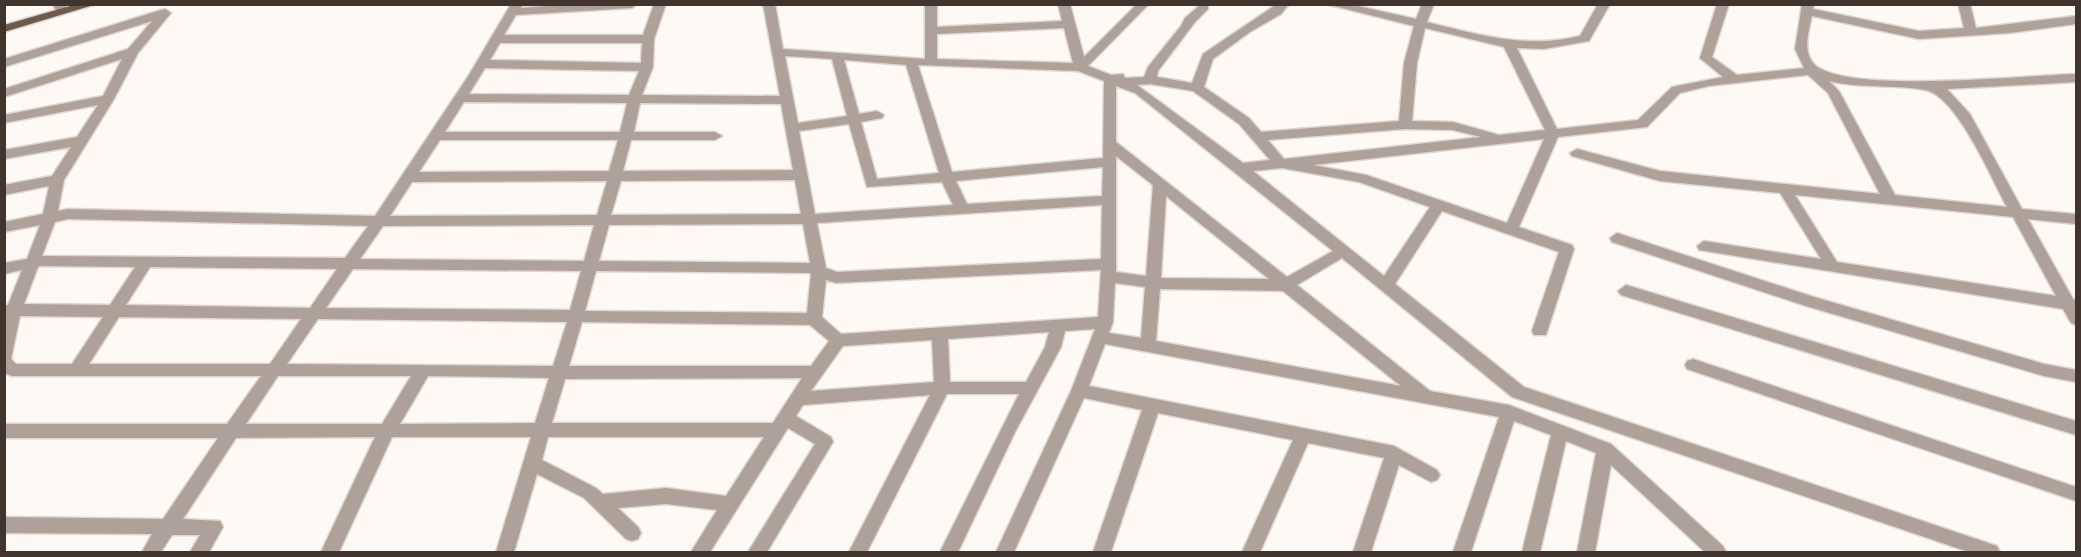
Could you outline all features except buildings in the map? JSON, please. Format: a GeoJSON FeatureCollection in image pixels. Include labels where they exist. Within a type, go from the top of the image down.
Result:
{"type":"FeatureCollection","features":[{"type":"Feature","properties":{"kind":"main road"},"geometry":{"type":"LineString","coordinates":[[4,29],[60,8],[92,4]]}},
{"type":"Feature","properties":{"kind":"street"},"geometry":{"type":"LineString","coordinates":[[151,552],[379,220],[515,8],[632,4]]}},
{"type":"Feature","properties":{"kind":"street"},"geometry":{"type":"LineString","coordinates":[[505,552],[576,317],[634,99],[647,67],[648,39],[660,4]]}},
{"type":"Feature","properties":{"kind":"street"},"geometry":{"type":"LineString","coordinates":[[769,4],[819,271],[814,319]]}},
{"type":"Feature","properties":{"kind":"street"},"geometry":{"type":"LineString","coordinates":[[931,4],[931,63]]}},
{"type":"Feature","properties":{"kind":"street"},"geometry":{"type":"LineString","coordinates":[[1064,4],[1080,67]]}},
{"type":"Feature","properties":{"kind":"street"},"geometry":{"type":"LineString","coordinates":[[1197,88],[1207,57],[1246,29],[1277,12],[1284,4]]}},
{"type":"Feature","properties":{"kind":"street"},"geometry":{"type":"LineString","coordinates":[[1331,4],[1419,23],[1486,41],[1529,47],[1564,45],[1585,38],[1604,4]]}},
{"type":"Feature","properties":{"kind":"street"},"geometry":{"type":"LineString","coordinates":[[1405,125],[1406,87],[1419,23],[1428,4]]}},
{"type":"Feature","properties":{"kind":"street"},"geometry":{"type":"LineString","coordinates":[[1723,4],[1706,58],[1734,79]]}},
{"type":"Feature","properties":{"kind":"street"},"geometry":{"type":"LineString","coordinates":[[1964,4],[1971,32]]}},
{"type":"Feature","properties":{"kind":"street"},"geometry":{"type":"LineString","coordinates":[[1080,67],[1140,5]]}},
{"type":"Feature","properties":{"kind":"street"},"geometry":{"type":"LineString","coordinates":[[1151,75],[1187,27],[1189,21],[1204,8]]}},
{"type":"Feature","properties":{"kind":"street"},"geometry":{"type":"LineString","coordinates":[[1890,199],[1833,91],[1811,71],[1801,54],[1807,8],[1919,35],[1971,32],[2076,20]]}},
{"type":"Feature","properties":{"kind":"street"},"geometry":{"type":"LineString","coordinates":[[4,63],[165,13],[132,52],[108,99],[57,180],[50,217],[33,263],[9,311],[4,356]]}},
{"type":"Feature","properties":{"kind":"street"},"geometry":{"type":"LineString","coordinates":[[932,31],[1069,24]]}},
{"type":"Feature","properties":{"kind":"street"},"geometry":{"type":"LineString","coordinates":[[497,39],[648,39]]}},
{"type":"Feature","properties":{"kind":"street"},"geometry":{"type":"LineString","coordinates":[[1509,44],[1553,134],[1511,230]]}},
{"type":"Feature","properties":{"kind":"street"},"geometry":{"type":"LineString","coordinates":[[778,51],[911,62],[1080,67],[1138,90],[1240,168],[1518,392],[1985,551]]}},
{"type":"Feature","properties":{"kind":"street"},"geometry":{"type":"LineString","coordinates":[[4,93],[132,52]]}},
{"type":"Feature","properties":{"kind":"street"},"geometry":{"type":"LineString","coordinates":[[837,56],[872,184],[1110,162]]}},
{"type":"Feature","properties":{"kind":"street"},"geometry":{"type":"LineString","coordinates":[[911,62],[947,177],[963,211]]}},
{"type":"Feature","properties":{"kind":"street"},"geometry":{"type":"LineString","coordinates":[[481,64],[647,67]]}},
{"type":"Feature","properties":{"kind":"street"},"geometry":{"type":"LineString","coordinates":[[1240,168],[1642,124],[1676,90],[1734,79],[1811,71],[1837,80],[1928,87],[2076,78]]}},
{"type":"Feature","properties":{"kind":"street"},"geometry":{"type":"LineString","coordinates":[[1115,81],[1151,75],[1197,88],[1244,121],[1280,163],[1361,178],[1567,249],[1540,331]]}},
{"type":"Feature","properties":{"kind":"street"},"geometry":{"type":"LineString","coordinates":[[1005,552],[1079,391],[1102,330],[1108,270],[1109,143],[1115,81]]}},
{"type":"Feature","properties":{"kind":"street"},"geometry":{"type":"LineString","coordinates":[[1928,87],[1940,90],[1963,114],[2072,305],[2076,319]]}},
{"type":"Feature","properties":{"kind":"street"},"geometry":{"type":"LineString","coordinates":[[459,98],[787,100]]}},
{"type":"Feature","properties":{"kind":"street"},"geometry":{"type":"LineString","coordinates":[[4,119],[108,99]]}},
{"type":"Feature","properties":{"kind":"street"},"geometry":{"type":"LineString","coordinates":[[792,128],[877,115]]}},
{"type":"Feature","properties":{"kind":"street"},"geometry":{"type":"LineString","coordinates":[[1257,137],[1405,125],[1453,126],[1504,139]]}},
{"type":"Feature","properties":{"kind":"street"},"geometry":{"type":"LineString","coordinates":[[434,136],[715,136]]}},
{"type":"Feature","properties":{"kind":"street"},"geometry":{"type":"LineString","coordinates":[[4,155],[80,141]]}},
{"type":"Feature","properties":{"kind":"street"},"geometry":{"type":"LineString","coordinates":[[1109,143],[1427,396]]}},
{"type":"Feature","properties":{"kind":"street"},"geometry":{"type":"LineString","coordinates":[[1577,153],[1660,176],[2017,211],[2076,219]]}},
{"type":"Feature","properties":{"kind":"street"},"geometry":{"type":"LineString","coordinates":[[407,177],[801,175]]}},
{"type":"Feature","properties":{"kind":"street"},"geometry":{"type":"LineString","coordinates":[[4,190],[57,180]]}},
{"type":"Feature","properties":{"kind":"street"},"geometry":{"type":"LineString","coordinates":[[1148,346],[1160,185]]}},
{"type":"Feature","properties":{"kind":"street"},"geometry":{"type":"LineString","coordinates":[[1784,188],[1833,267]]}},
{"type":"Feature","properties":{"kind":"street"},"geometry":{"type":"LineString","coordinates":[[4,227],[68,214],[379,220],[809,219],[1110,200]]}},
{"type":"Feature","properties":{"kind":"street"},"geometry":{"type":"LineString","coordinates":[[1385,286],[1439,205]]}},
{"type":"Feature","properties":{"kind":"street"},"geometry":{"type":"LineString","coordinates":[[1617,238],[1811,302],[2044,369],[2076,376]]}},
{"type":"Feature","properties":{"kind":"street"},"geometry":{"type":"LineString","coordinates":[[1704,246],[2072,305]]}},
{"type":"Feature","properties":{"kind":"street"},"geometry":{"type":"LineString","coordinates":[[4,269],[33,263],[145,262],[810,268],[836,278],[1108,270],[1152,283],[1285,285],[1342,252]]}},
{"type":"Feature","properties":{"kind":"street"},"geometry":{"type":"LineString","coordinates":[[77,370],[145,262]]}},
{"type":"Feature","properties":{"kind":"street"},"geometry":{"type":"LineString","coordinates":[[1626,291],[2076,428]]}},
{"type":"Feature","properties":{"kind":"street"},"geometry":{"type":"LineString","coordinates":[[9,311],[814,319],[838,340],[1058,326],[1102,330],[1148,346],[1509,412],[1605,449],[1713,548],[1730,552]]}},
{"type":"Feature","properties":{"kind":"street"},"geometry":{"type":"LineString","coordinates":[[948,552],[1053,347],[1058,326]]}},
{"type":"Feature","properties":{"kind":"street"},"geometry":{"type":"LineString","coordinates":[[858,552],[942,388],[940,333]]}},
{"type":"Feature","properties":{"kind":"street"},"geometry":{"type":"LineString","coordinates":[[700,552],[815,372],[838,340]]}},
{"type":"Feature","properties":{"kind":"street"},"geometry":{"type":"LineString","coordinates":[[4,363],[12,370],[649,374],[815,372]]}},
{"type":"Feature","properties":{"kind":"street"},"geometry":{"type":"LineString","coordinates":[[1693,365],[2076,494]]}},
{"type":"Feature","properties":{"kind":"street"},"geometry":{"type":"LineString","coordinates":[[330,552],[387,430],[423,371]]}},
{"type":"Feature","properties":{"kind":"street"},"geometry":{"type":"LineString","coordinates":[[798,399],[942,388],[1030,388]]}},
{"type":"Feature","properties":{"kind":"street"},"geometry":{"type":"LineString","coordinates":[[1079,391],[1394,453],[1431,475]]}},
{"type":"Feature","properties":{"kind":"street"},"geometry":{"type":"LineString","coordinates":[[1102,552],[1152,406]]}},
{"type":"Feature","properties":{"kind":"street"},"geometry":{"type":"LineString","coordinates":[[1462,552],[1509,412]]}},
{"type":"Feature","properties":{"kind":"street"},"geometry":{"type":"LineString","coordinates":[[4,431],[232,432],[782,424],[825,442],[757,552]]}},
{"type":"Feature","properties":{"kind":"street"},"geometry":{"type":"LineString","coordinates":[[1531,552],[1560,432]]}},
{"type":"Feature","properties":{"kind":"street"},"geometry":{"type":"LineString","coordinates":[[1251,552],[1303,436]]}},
{"type":"Feature","properties":{"kind":"street"},"geometry":{"type":"LineString","coordinates":[[1586,552],[1605,449]]}},
{"type":"Feature","properties":{"kind":"street"},"geometry":{"type":"LineString","coordinates":[[1362,552],[1394,453]]}},
{"type":"Feature","properties":{"kind":"street"},"geometry":{"type":"LineString","coordinates":[[532,463],[590,492],[632,533]]}},
{"type":"Feature","properties":{"kind":"street"},"geometry":{"type":"LineString","coordinates":[[599,502],[666,496],[730,504]]}},
{"type":"Feature","properties":{"kind":"street"},"geometry":{"type":"LineString","coordinates":[[4,525],[214,527],[199,552]]}}]}
